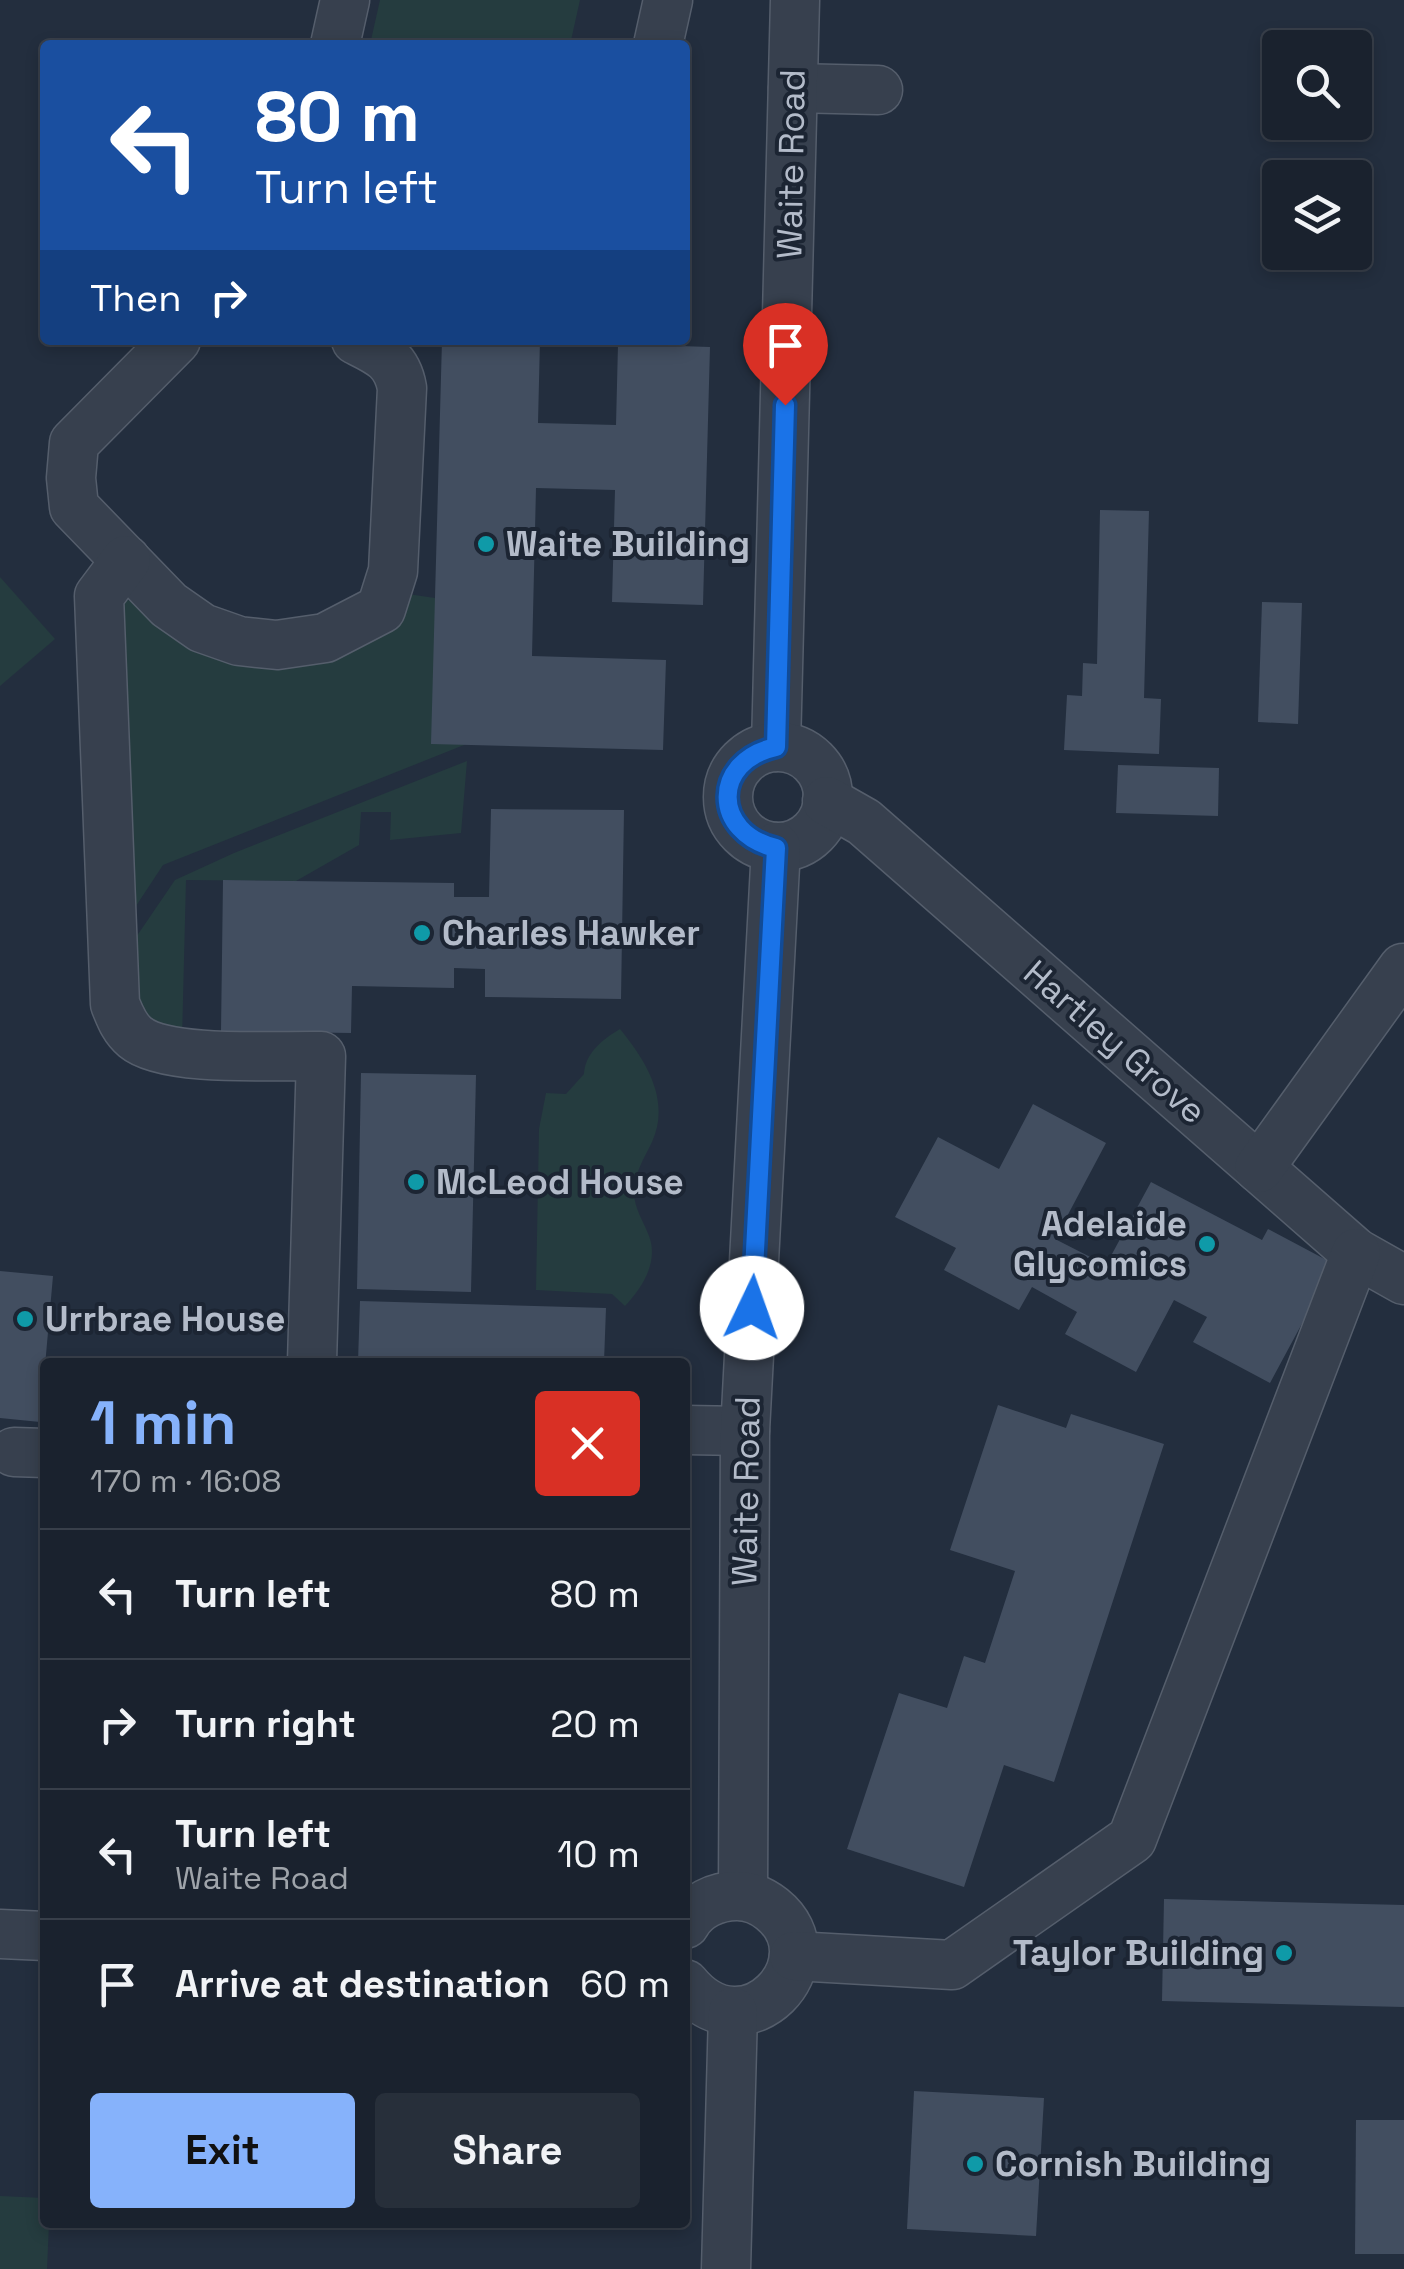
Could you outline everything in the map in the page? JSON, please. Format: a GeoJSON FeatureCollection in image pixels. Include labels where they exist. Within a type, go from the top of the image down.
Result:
{"type":"FeatureCollection","features":[{"type":"Feature","properties":{"kind":"street"},"geometry":{"type":"LineString","coordinates":[[336,40],[345,0]]}},
{"type":"Feature","properties":{"kind":"street"},"geometry":{"type":"LineString","coordinates":[[659,40],[668,0]]}},
{"type":"Feature","properties":{"kind":"street","name":"Waite Road"},"geometry":{"type":"LineString","coordinates":[[776,747],[795,0]]}},
{"type":"Feature","properties":{"kind":"street"},"geometry":{"type":"LineString","coordinates":[[793,88],[878,90]]}},
{"type":"Feature","properties":{"kind":"street"},"geometry":{"type":"LineString","coordinates":[[171,345],[74,443],[74,507],[168,606],[202,628],[240,642],[277,645],[325,638],[381,609],[393,571],[402,388],[399,372],[388,356],[366,345]]}},
{"type":"Feature","properties":{"kind":"street"},"geometry":{"type":"LineString","coordinates":[[126,560],[100,596],[115,1004],[124,1025],[137,1039],[171,1052],[320,1056],[312,1358]]}},
{"type":"Feature","properties":{"kind":"street"},"geometry":{"type":"LineString","coordinates":[[776,747],[809,758],[826,784],[828,801],[823,819],[813,832],[799,842],[776,848],[759,844],[744,834],[733,821],[728,804],[728,787],[734,772],[760,750],[776,747]]}},
{"type":"Feature","properties":{"kind":"street","name":"Hartley Grove"},"geometry":{"type":"LineString","coordinates":[[828,801],[864,822],[1356,1253],[1404,1280]]}},
{"type":"Feature","properties":{"kind":"street","name":"Waite Road"},"geometry":{"type":"LineString","coordinates":[[743,1896],[745,1431],[776,848]]}},
{"type":"Feature","properties":{"kind":"street"},"geometry":{"type":"LineString","coordinates":[[1259,1168],[1403,968]]}},
{"type":"Feature","properties":{"kind":"street"},"geometry":{"type":"LineString","coordinates":[[794,1956],[952,1965],[1132,1838],[1356,1253]]}},
{"type":"Feature","properties":{"kind":"street"},"geometry":{"type":"LineString","coordinates":[[690,1430],[745,1431]]}},
{"type":"Feature","properties":{"kind":"street"},"geometry":{"type":"LineString","coordinates":[[690,1919],[704,1904],[723,1896],[743,1896],[762,1902],[790,1932],[794,1956],[789,1976],[778,1993],[753,2010],[713,2008],[690,1990]]}},
{"type":"Feature","properties":{"kind":"street"},"geometry":{"type":"LineString","coordinates":[[0,1934],[40,1936]]}},
{"type":"Feature","properties":{"kind":"street"},"geometry":{"type":"LineString","coordinates":[[726,2269],[733,2012]]}},
{"type":"Feature","properties":{"kind":"green space"},"geometry":{"type":"Polygon","coordinates":[[[380,0],[580,0],[571,40],[371,40],[380,0]]]}},
{"type":"Feature","properties":{"kind":"green space"},"geometry":{"type":"Polygon","coordinates":[[[0,577],[55,639],[0,686],[0,577]]]}},
{"type":"Feature","properties":{"kind":"green space"},"geometry":{"type":"Polygon","coordinates":[[[401,593],[435,598],[464,745],[163,865],[115,938],[117,599],[135,601],[196,648],[401,593]]]}},
{"type":"Feature","properties":{"kind":"green space"},"geometry":{"type":"Polygon","coordinates":[[[467,761],[461,833],[390,840],[391,812],[361,812],[359,845],[296,881],[186,880],[182,1040],[157,1038],[115,968],[175,880],[467,761]]]}},
{"type":"Feature","properties":{"kind":"green space"},"geometry":{"type":"Polygon","coordinates":[[[620,1029],[647,1068],[659,1111],[652,1142],[634,1186],[637,1210],[649,1236],[652,1255],[643,1283],[625,1306],[612,1294],[536,1290],[539,1129],[546,1093],[566,1094],[584,1074],[596,1047],[620,1029]]]}},
{"type":"Feature","properties":{"kind":"green space"},"geometry":{"type":"Polygon","coordinates":[[[0,2196],[40,2198],[40,2228],[49,2228],[47,2269],[0,2269],[0,2196]]]}},
{"type":"Feature","properties":{"kind":"building","name":"Waite Building"},"geometry":{"type":"Polygon","coordinates":[[[442,345],[540,345],[538,423],[616,425],[618,345],[710,347],[703,605],[612,602],[615,490],[536,488],[532,656],[666,660],[663,750],[431,744],[442,345]]]}},
{"type":"Feature","properties":{"kind":"building"},"geometry":{"type":"Polygon","coordinates":[[[1100,510],[1149,511],[1144,698],[1161,699],[1159,754],[1064,750],[1067,695],[1082,696],[1083,663],[1097,664],[1100,510]]]}},
{"type":"Feature","properties":{"kind":"building"},"geometry":{"type":"Polygon","coordinates":[[[1262,602],[1302,603],[1298,724],[1258,722],[1262,602]]]}},
{"type":"Feature","properties":{"kind":"building"},"geometry":{"type":"Polygon","coordinates":[[[1118,765],[1219,768],[1218,816],[1116,813],[1118,765]]]}},
{"type":"Feature","properties":{"kind":"building","name":"Charles Hawker"},"geometry":{"type":"Polygon","coordinates":[[[491,809],[624,810],[621,999],[485,997],[485,969],[454,968],[454,988],[352,986],[351,1033],[221,1031],[223,880],[454,883],[454,897],[489,897],[491,809]]]}},
{"type":"Feature","properties":{"kind":"building","name":"McLeod House"},"geometry":{"type":"Polygon","coordinates":[[[361,1073],[476,1075],[471,1292],[357,1289],[361,1073]]]}},
{"type":"Feature","properties":{"kind":"building","name":"Adelaide Glycomics"},"geometry":{"type":"Polygon","coordinates":[[[1033,1104],[1106,1143],[1055,1239],[1106,1265],[1151,1182],[1262,1240],[1268,1229],[1334,1264],[1270,1383],[1193,1342],[1207,1317],[1174,1300],[1136,1372],[1065,1334],[1077,1312],[1032,1287],[1019,1310],[944,1270],[956,1248],[895,1217],[938,1137],[999,1169],[1033,1104]]]}},
{"type":"Feature","properties":{"kind":"building","name":"Urrbrae House"},"geometry":{"type":"Polygon","coordinates":[[[0,1271],[53,1276],[46,1358],[40,1358],[40,1422],[0,1418],[0,1271]]]}},
{"type":"Feature","properties":{"kind":"building"},"geometry":{"type":"Polygon","coordinates":[[[360,1301],[606,1308],[604,1358],[358,1358],[360,1301]]]}},
{"type":"Feature","properties":{"kind":"building"},"geometry":{"type":"Polygon","coordinates":[[[998,1405],[1066,1428],[1071,1414],[1164,1444],[1054,1782],[1004,1765],[964,1887],[847,1849],[899,1693],[947,1708],[964,1656],[985,1663],[1015,1571],[950,1550],[998,1405]]]}},
{"type":"Feature","properties":{"kind":"building","name":"Taylor Building"},"geometry":{"type":"Polygon","coordinates":[[[1164,1899],[1404,1905],[1404,2007],[1162,2001],[1164,1899]]]}},
{"type":"Feature","properties":{"kind":"building","name":"Cornish Building"},"geometry":{"type":"Polygon","coordinates":[[[914,2091],[1044,2098],[1036,2236],[907,2229],[914,2091]]]}},
{"type":"Feature","properties":{"kind":"building"},"geometry":{"type":"Polygon","coordinates":[[[1356,2120],[1404,2120],[1404,2254],[1355,2254],[1356,2120]]]}},
{"type":"Feature","properties":{"kind":"place","name":"Waite Building"},"geometry":{"type":"Point","coordinates":[486,544]}},
{"type":"Feature","properties":{"kind":"place","name":"Charles Hawker"},"geometry":{"type":"Point","coordinates":[422,933]}},
{"type":"Feature","properties":{"kind":"place","name":"McLeod House"},"geometry":{"type":"Point","coordinates":[416,1182]}},
{"type":"Feature","properties":{"kind":"place","name":"Adelaide Glycomics"},"geometry":{"type":"Point","coordinates":[1207,1244]}},
{"type":"Feature","properties":{"kind":"place","name":"Urrbrae House"},"geometry":{"type":"Point","coordinates":[25,1319]}},
{"type":"Feature","properties":{"kind":"place","name":"Taylor Building"},"geometry":{"type":"Point","coordinates":[1284,1953]}},
{"type":"Feature","properties":{"kind":"place","name":"Cornish Building"},"geometry":{"type":"Point","coordinates":[975,2164]}},
{"type":"Feature","properties":{"kind":"route"},"geometry":{"type":"LineString","coordinates":[[752,1308],[776,848],[759,844],[733,821],[728,787],[745,759],[776,747],[785,405]]}}]}
